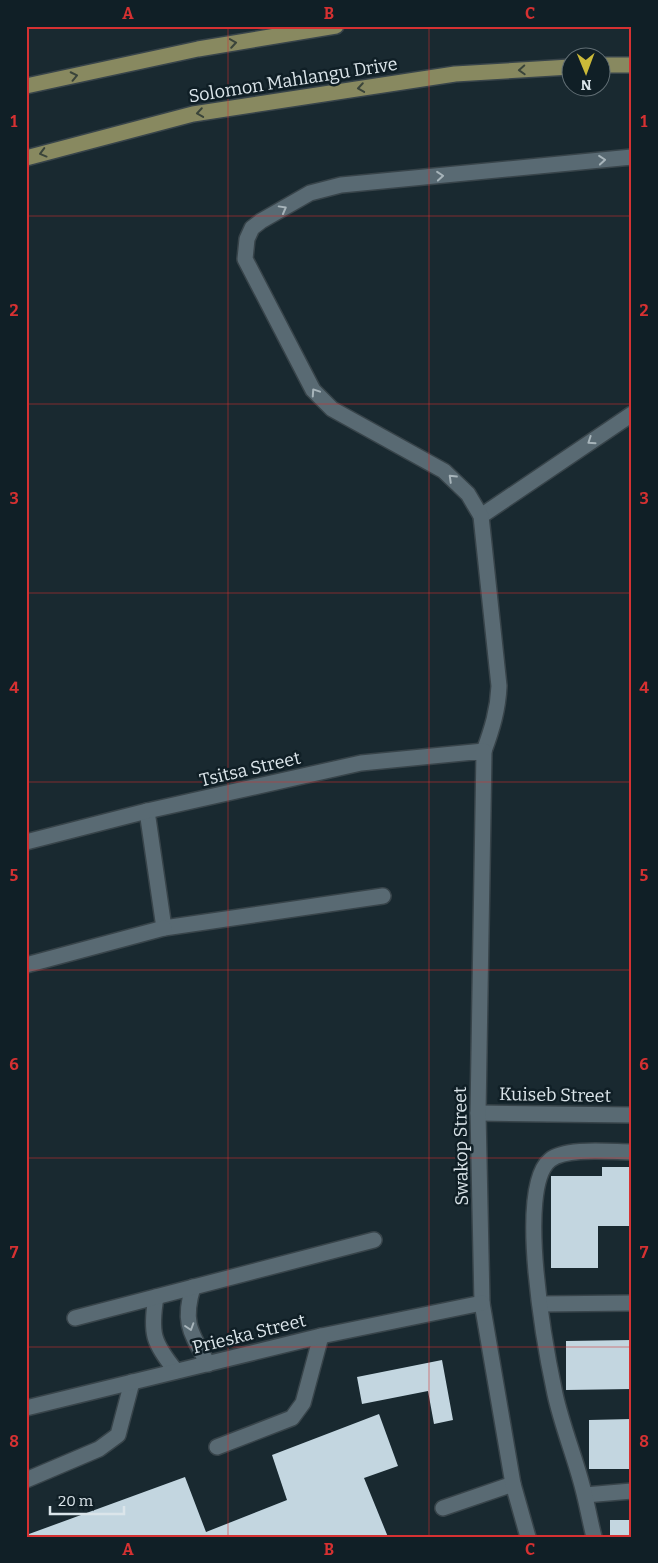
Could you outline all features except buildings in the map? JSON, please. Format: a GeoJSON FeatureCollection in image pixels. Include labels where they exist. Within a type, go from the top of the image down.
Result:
{"type":"FeatureCollection","features":[{"type":"Feature","properties":{"kind":"main road"},"geometry":{"type":"LineString","coordinates":[[26,86],[198,49],[336,26]]}},
{"type":"Feature","properties":{"kind":"main road"},"geometry":{"type":"LineString","coordinates":[[610,66],[632,65]]}},
{"type":"Feature","properties":{"kind":"main road","name":"Solomon Mahlangu Drive"},"geometry":{"type":"LineString","coordinates":[[26,158],[193,114],[455,74],[560,68]]}},
{"type":"Feature","properties":{"kind":"street"},"geometry":{"type":"LineString","coordinates":[[632,157],[341,185],[310,193],[252,228],[247,239],[245,259],[313,390],[321,400],[332,409],[444,471],[468,494],[481,516],[632,414]]}},
{"type":"Feature","properties":{"kind":"street","name":"Swakop Street"},"geometry":{"type":"LineString","coordinates":[[481,516],[499,686],[494,722],[484,751],[478,1113],[482,1303],[513,1484],[528,1537]]}},
{"type":"Feature","properties":{"kind":"street","name":"Tsitsa Street"},"geometry":{"type":"LineString","coordinates":[[26,842],[147,811],[361,764],[484,751]]}},
{"type":"Feature","properties":{"kind":"street"},"geometry":{"type":"LineString","coordinates":[[147,811],[164,928]]}},
{"type":"Feature","properties":{"kind":"street"},"geometry":{"type":"LineString","coordinates":[[26,965],[164,928],[383,896]]}},
{"type":"Feature","properties":{"kind":"street","name":"Kuiseb Street"},"geometry":{"type":"LineString","coordinates":[[478,1113],[632,1114]]}},
{"type":"Feature","properties":{"kind":"street"},"geometry":{"type":"LineString","coordinates":[[594,1537],[585,1495],[556,1395],[540,1304],[534,1231],[536,1192],[548,1161],[561,1153],[632,1152]]}},
{"type":"Feature","properties":{"kind":"street"},"geometry":{"type":"LineString","coordinates":[[75,1318],[374,1240]]}},
{"type":"Feature","properties":{"kind":"street"},"geometry":{"type":"LineString","coordinates":[[193,1288],[187,1306],[187,1317],[192,1334],[208,1364]]}},
{"type":"Feature","properties":{"kind":"street"},"geometry":{"type":"LineString","coordinates":[[156,1297],[152,1321],[156,1341],[176,1371]]}},
{"type":"Feature","properties":{"kind":"street","name":"Prieska Street"},"geometry":{"type":"LineString","coordinates":[[26,1408],[321,1336],[482,1303]]}},
{"type":"Feature","properties":{"kind":"street"},"geometry":{"type":"LineString","coordinates":[[540,1304],[632,1304]]}},
{"type":"Feature","properties":{"kind":"street"},"geometry":{"type":"LineString","coordinates":[[217,1447],[281,1424],[298,1412],[305,1396],[321,1336]]}},
{"type":"Feature","properties":{"kind":"street"},"geometry":{"type":"LineString","coordinates":[[26,1480],[99,1449],[118,1435],[132,1382]]}},
{"type":"Feature","properties":{"kind":"street"},"geometry":{"type":"LineString","coordinates":[[443,1508],[513,1484]]}},
{"type":"Feature","properties":{"kind":"street"},"geometry":{"type":"LineString","coordinates":[[585,1495],[632,1491]]}}]}
